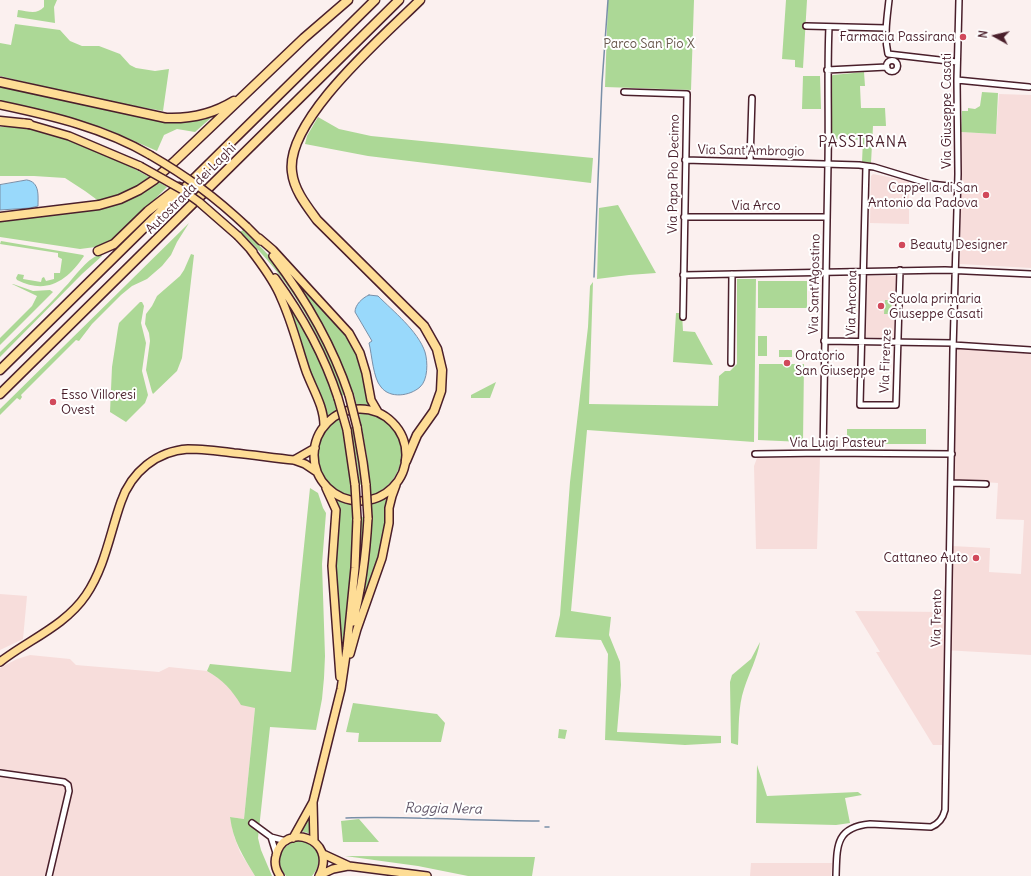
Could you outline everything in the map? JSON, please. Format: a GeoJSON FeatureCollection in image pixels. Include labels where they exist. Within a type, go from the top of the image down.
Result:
{"type":"FeatureCollection","features":[{"type":"Feature","properties":{"kind":"highway"},"geometry":{"type":"LineString","coordinates":[[0,217],[99,205],[120,199],[139,190],[154,180],[176,160],[264,76],[348,0]]}},
{"type":"Feature","properties":{"kind":"highway","name":"Autostrada dei Laghi"},"geometry":{"type":"LineString","coordinates":[[0,370],[375,0]]}},
{"type":"Feature","properties":{"kind":"highway","name":"Autostrada dei Laghi"},"geometry":{"type":"LineString","coordinates":[[0,394],[399,0]]}},
{"type":"Feature","properties":{"kind":"highway"},"geometry":{"type":"LineString","coordinates":[[406,461],[417,435],[434,411],[441,391],[442,370],[437,349],[424,326],[317,220],[310,211],[295,184],[292,172],[292,159],[295,145],[301,132],[326,96],[350,69],[420,0]]}},
{"type":"Feature","properties":{"kind":"highway"},"geometry":{"type":"LineString","coordinates":[[0,82],[97,104],[166,118],[179,119],[190,118],[223,108],[264,76]]}},
{"type":"Feature","properties":{"kind":"highway"},"geometry":{"type":"LineString","coordinates":[[0,121],[29,124]]}},
{"type":"Feature","properties":{"kind":"highway"},"geometry":{"type":"LineString","coordinates":[[98,251],[114,244],[148,211],[204,168]]}},
{"type":"Feature","properties":{"kind":"main road"},"geometry":{"type":"LineString","coordinates":[[0,105],[87,127],[121,140],[150,155],[203,188],[273,250],[349,333],[360,353],[372,400],[378,412]]}},
{"type":"Feature","properties":{"kind":"main road"},"geometry":{"type":"LineString","coordinates":[[0,117],[69,136],[140,166],[164,179],[199,202],[238,236],[250,249],[287,294],[305,324],[326,365],[338,398],[347,430],[355,485],[357,519],[355,568],[347,648],[341,689]]}},
{"type":"Feature","properties":{"kind":"main road"},"geometry":{"type":"LineString","coordinates":[[259,238],[297,289],[320,327],[336,361],[349,395],[357,427],[364,462],[366,485],[368,518],[367,545],[360,596],[347,648]]}},
{"type":"Feature","properties":{"kind":"main road"},"geometry":{"type":"LineString","coordinates":[[250,249],[273,280],[281,297],[293,328],[306,370],[322,406],[324,426]]}},
{"type":"Feature","properties":{"kind":"main road"},"geometry":{"type":"LineString","coordinates":[[323,482],[332,491],[342,497],[354,500],[366,500],[378,497],[388,491],[396,483],[403,472],[406,461],[406,449],[403,437],[397,427],[389,418],[378,412],[367,409],[349,410],[333,418],[324,426],[318,436],[315,448],[314,460],[318,472],[323,482],[332,498],[336,510],[332,566],[341,689]]}},
{"type":"Feature","properties":{"kind":"main road"},"geometry":{"type":"LineString","coordinates":[[294,460],[315,448]]}},
{"type":"Feature","properties":{"kind":"main road"},"geometry":{"type":"LineString","coordinates":[[0,662],[61,620],[85,596],[104,557],[121,500],[131,480],[144,466],[155,458],[181,450],[202,449],[294,460],[305,464],[318,472]]}},
{"type":"Feature","properties":{"kind":"main road"},"geometry":{"type":"LineString","coordinates":[[314,842],[313,802],[356,629],[382,558],[389,523],[389,508],[396,483]]}},
{"type":"Feature","properties":{"kind":"main road"},"geometry":{"type":"LineString","coordinates":[[280,876],[276,868],[276,853],[280,846],[289,839],[313,802]]}},
{"type":"Feature","properties":{"kind":"main road"},"geometry":{"type":"LineString","coordinates":[[289,839],[300,837],[308,838],[320,848],[323,854],[324,862],[319,876]]}},
{"type":"Feature","properties":{"kind":"main road"},"geometry":{"type":"LineString","coordinates":[[323,854],[349,866],[427,876]]}},
{"type":"Feature","properties":{"kind":"main road"},"geometry":{"type":"LineString","coordinates":[[319,876],[326,871],[349,866]]}},
{"type":"Feature","properties":{"kind":"street"},"geometry":{"type":"LineString","coordinates":[[889,0],[886,45],[892,63]]}},
{"type":"Feature","properties":{"kind":"street","name":"Via Giuseppe Casati"},"geometry":{"type":"LineString","coordinates":[[955,270],[958,187],[957,62],[959,0]]}},
{"type":"Feature","properties":{"kind":"street"},"geometry":{"type":"LineString","coordinates":[[806,26],[886,28]]}},
{"type":"Feature","properties":{"kind":"street","name":"Via Sant'Agostino"},"geometry":{"type":"LineString","coordinates":[[823,453],[829,110],[827,70],[829,26]]}},
{"type":"Feature","properties":{"kind":"street"},"geometry":{"type":"LineString","coordinates":[[888,54],[957,62]]}},
{"type":"Feature","properties":{"kind":"street"},"geometry":{"type":"LineString","coordinates":[[827,70],[892,63],[901,56]]}},
{"type":"Feature","properties":{"kind":"street"},"geometry":{"type":"LineString","coordinates":[[957,80],[1029,87]]}},
{"type":"Feature","properties":{"kind":"street","name":"Via Papa Pio Decimo"},"geometry":{"type":"LineString","coordinates":[[624,92],[686,94],[683,316]]}},
{"type":"Feature","properties":{"kind":"street"},"geometry":{"type":"LineString","coordinates":[[750,162],[752,98]]}},
{"type":"Feature","properties":{"kind":"street","name":"Via Sant'Ambrogio"},"geometry":{"type":"LineString","coordinates":[[685,160],[828,163],[866,166],[930,184],[958,187]]}},
{"type":"Feature","properties":{"kind":"street","name":"Via Ancona"},"geometry":{"type":"LineString","coordinates":[[866,166],[863,341],[860,405],[896,405]]}},
{"type":"Feature","properties":{"kind":"street","name":"Via Arco"},"geometry":{"type":"LineString","coordinates":[[684,217],[827,217]]}},
{"type":"Feature","properties":{"kind":"street"},"geometry":{"type":"LineString","coordinates":[[683,276],[900,270],[955,270],[1031,274]]}},
{"type":"Feature","properties":{"kind":"street","name":"Via Firenze"},"geometry":{"type":"LineString","coordinates":[[896,405],[900,270]]}},
{"type":"Feature","properties":{"kind":"street","name":"Via Trento"},"geometry":{"type":"LineString","coordinates":[[836,876],[840,838],[851,828],[870,824],[931,827],[937,824],[944,813],[955,270]]}},
{"type":"Feature","properties":{"kind":"street"},"geometry":{"type":"LineString","coordinates":[[731,363],[732,274]]}},
{"type":"Feature","properties":{"kind":"street"},"geometry":{"type":"LineString","coordinates":[[824,341],[953,344],[1031,350]]}},
{"type":"Feature","properties":{"kind":"street","name":"Via Luigi Pasteur"},"geometry":{"type":"LineString","coordinates":[[755,454],[952,454]]}},
{"type":"Feature","properties":{"kind":"street"},"geometry":{"type":"LineString","coordinates":[[951,483],[986,484]]}},
{"type":"Feature","properties":{"kind":"street"},"geometry":{"type":"LineString","coordinates":[[0,772],[64,782],[68,785],[69,791],[49,876]]}},
{"type":"Feature","properties":{"kind":"street"},"geometry":{"type":"LineString","coordinates":[[252,823],[271,837],[289,839]]}},
{"type":"Feature","properties":{"kind":"street"},"geometry":{"type":"LineString","coordinates":[[271,837],[276,853]]}},
{"type":"Feature","properties":{"kind":"shaded area"},"geometry":{"type":"Polygon","coordinates":[[[999,94],[1031,95],[1031,268],[960,264],[961,132],[996,134],[999,94]]]}},
{"type":"Feature","properties":{"kind":"shaded area"},"geometry":{"type":"Polygon","coordinates":[[[873,174],[909,181],[909,224],[870,223],[871,176],[873,174]]]}},
{"type":"Feature","properties":{"kind":"shaded area","name":"Scuola primaria Giuseppe Casati"},"geometry":{"type":"Polygon","coordinates":[[[867,276],[896,276],[894,339],[866,337],[867,276]]]}},
{"type":"Feature","properties":{"kind":"shaded area"},"geometry":{"type":"Polygon","coordinates":[[[957,348],[1031,352],[1031,655],[944,650],[942,745],[933,745],[876,652],[880,652],[855,611],[940,612],[952,546],[990,548],[989,572],[1021,574],[1024,520],[996,519],[998,483],[953,480],[957,348]]]}},
{"type":"Feature","properties":{"kind":"shaded area"},"geometry":{"type":"Polygon","coordinates":[[[820,457],[817,549],[756,549],[754,466],[757,458],[820,457]]]}},
{"type":"Feature","properties":{"kind":"shaded area"},"geometry":{"type":"Polygon","coordinates":[[[0,594],[27,596],[23,639],[0,650],[0,594]]]}},
{"type":"Feature","properties":{"kind":"shaded area"},"geometry":{"type":"Polygon","coordinates":[[[30,655],[70,659],[76,665],[159,672],[169,667],[207,671],[223,681],[236,696],[255,708],[244,819],[230,817],[234,836],[240,852],[255,876],[0,876],[0,668],[17,659],[30,655]]]}},
{"type":"Feature","properties":{"kind":"shaded area"},"geometry":{"type":"Polygon","coordinates":[[[751,863],[832,863],[831,876],[750,876],[751,863]]]}},
{"type":"Feature","properties":{"kind":"green space"},"geometry":{"type":"Polygon","coordinates":[[[44,0],[57,0],[54,7],[55,23],[17,17],[18,10],[32,12],[38,11],[44,7],[44,0]]]}},
{"type":"Feature","properties":{"kind":"green space","name":"Parco San Pio X"},"geometry":{"type":"Polygon","coordinates":[[[608,0],[694,0],[691,90],[605,87],[608,0]]]}},
{"type":"Feature","properties":{"kind":"green space"},"geometry":{"type":"Polygon","coordinates":[[[786,0],[807,0],[803,68],[795,67],[795,60],[782,59],[786,0]]]}},
{"type":"Feature","properties":{"kind":"green space"},"geometry":{"type":"Polygon","coordinates":[[[15,24],[60,30],[70,41],[82,46],[99,46],[120,54],[130,65],[136,68],[155,71],[169,69],[163,111],[96,99],[0,76],[0,43],[11,45],[15,24]]]}},
{"type":"Feature","properties":{"kind":"green space"},"geometry":{"type":"Polygon","coordinates":[[[864,72],[865,86],[860,86],[861,108],[885,108],[886,126],[873,126],[871,163],[862,162],[863,140],[831,139],[831,76],[864,72]]]}},
{"type":"Feature","properties":{"kind":"green space"},"geometry":{"type":"Polygon","coordinates":[[[803,76],[820,76],[821,109],[802,109],[803,76]]]}},
{"type":"Feature","properties":{"kind":"green space"},"geometry":{"type":"Polygon","coordinates":[[[0,85],[166,120],[221,109],[195,132],[177,129],[164,135],[157,151],[104,128],[48,111],[0,101],[0,85]]]}},
{"type":"Feature","properties":{"kind":"green space"},"geometry":{"type":"Polygon","coordinates":[[[982,92],[998,93],[996,134],[961,132],[962,111],[968,111],[968,108],[975,109],[980,106],[982,92]]]}},
{"type":"Feature","properties":{"kind":"green space"},"geometry":{"type":"Polygon","coordinates":[[[318,117],[339,129],[371,136],[593,158],[591,183],[368,156],[305,144],[307,136],[318,117]]]}},
{"type":"Feature","properties":{"kind":"green space"},"geometry":{"type":"Polygon","coordinates":[[[0,127],[22,127],[56,135],[120,161],[151,178],[133,190],[100,202],[65,178],[0,176],[0,127]]]}},
{"type":"Feature","properties":{"kind":"green space"},"geometry":{"type":"Polygon","coordinates":[[[157,181],[167,187],[114,240],[103,246],[80,249],[0,237],[0,220],[90,210],[157,181]]]}},
{"type":"Feature","properties":{"kind":"green space"},"geometry":{"type":"Polygon","coordinates":[[[618,205],[656,273],[597,279],[599,208],[618,205]]]}},
{"type":"Feature","properties":{"kind":"green space"},"geometry":{"type":"Polygon","coordinates":[[[189,223],[171,255],[162,266],[147,279],[132,286],[121,295],[92,324],[79,341],[76,340],[21,395],[22,397],[20,400],[17,398],[0,415],[0,409],[189,223]]]}},
{"type":"Feature","properties":{"kind":"green space"},"geometry":{"type":"Polygon","coordinates":[[[243,230],[277,265],[305,306],[328,350],[345,395],[341,396],[324,351],[301,307],[273,267],[240,232],[243,230]]]}},
{"type":"Feature","properties":{"kind":"green space"},"geometry":{"type":"Polygon","coordinates":[[[1,241],[84,256],[63,279],[47,286],[38,286],[17,280],[16,278],[18,274],[24,275],[23,279],[41,282],[42,278],[44,277],[46,281],[54,279],[54,273],[60,273],[62,259],[58,257],[58,253],[0,244],[1,241]]]}},
{"type":"Feature","properties":{"kind":"green space"},"geometry":{"type":"Polygon","coordinates":[[[100,254],[102,256],[82,274],[0,357],[0,352],[49,305],[89,261],[100,254]]]}},
{"type":"Feature","properties":{"kind":"green space"},"geometry":{"type":"Polygon","coordinates":[[[191,254],[194,255],[182,358],[177,371],[153,394],[146,370],[150,341],[149,333],[145,324],[146,314],[157,296],[180,276],[191,254]]]}},
{"type":"Feature","properties":{"kind":"green space"},"geometry":{"type":"Polygon","coordinates":[[[737,279],[756,279],[754,442],[587,430],[571,611],[611,617],[609,635],[620,662],[621,685],[617,732],[721,736],[721,743],[685,745],[605,740],[608,654],[601,640],[555,637],[560,615],[570,482],[588,327],[590,286],[593,282],[589,404],[718,406],[719,376],[725,371],[730,371],[737,364],[737,279]]]}},
{"type":"Feature","properties":{"kind":"green space"},"geometry":{"type":"Polygon","coordinates":[[[297,281],[331,317],[353,348],[361,368],[370,407],[357,406],[354,394],[352,395],[329,337],[297,281]]]}},
{"type":"Feature","properties":{"kind":"green space"},"geometry":{"type":"Polygon","coordinates":[[[758,281],[807,281],[807,308],[758,308],[758,281]]]}},
{"type":"Feature","properties":{"kind":"green space"},"geometry":{"type":"Polygon","coordinates":[[[12,284],[33,291],[50,290],[53,292],[0,345],[0,338],[32,306],[37,296],[12,284]]]}},
{"type":"Feature","properties":{"kind":"green space"},"geometry":{"type":"Polygon","coordinates":[[[285,295],[317,351],[335,399],[337,411],[326,418],[286,301],[285,295]]]}},
{"type":"Feature","properties":{"kind":"green space"},"geometry":{"type":"Polygon","coordinates":[[[885,300],[892,300],[891,314],[884,314],[885,300]]]}},
{"type":"Feature","properties":{"kind":"green space"},"geometry":{"type":"Polygon","coordinates":[[[140,302],[142,302],[144,306],[141,323],[146,343],[142,371],[148,395],[145,403],[126,422],[110,412],[112,367],[119,323],[140,302]]]}},
{"type":"Feature","properties":{"kind":"green space"},"geometry":{"type":"Polygon","coordinates":[[[676,313],[682,313],[683,331],[695,332],[713,365],[673,362],[676,313]]]}},
{"type":"Feature","properties":{"kind":"green space"},"geometry":{"type":"Polygon","coordinates":[[[758,336],[767,336],[767,356],[758,356],[758,336]]]}},
{"type":"Feature","properties":{"kind":"green space"},"geometry":{"type":"Polygon","coordinates":[[[779,350],[792,350],[792,357],[779,357],[779,350]]]}},
{"type":"Feature","properties":{"kind":"green space"},"geometry":{"type":"Polygon","coordinates":[[[759,364],[804,364],[803,442],[758,440],[759,364]]]}},
{"type":"Feature","properties":{"kind":"green space"},"geometry":{"type":"Polygon","coordinates":[[[496,382],[490,398],[471,398],[471,395],[496,382]]]}},
{"type":"Feature","properties":{"kind":"green space"},"geometry":{"type":"Polygon","coordinates":[[[359,413],[374,416],[387,423],[395,432],[400,443],[402,454],[396,475],[390,484],[381,491],[370,496],[367,456],[359,413]]]}},
{"type":"Feature","properties":{"kind":"green space"},"geometry":{"type":"Polygon","coordinates":[[[339,417],[342,430],[344,430],[352,478],[352,497],[339,492],[329,484],[322,474],[318,462],[318,450],[322,438],[328,426],[339,417]]]}},
{"type":"Feature","properties":{"kind":"green space"},"geometry":{"type":"Polygon","coordinates":[[[350,427],[354,427],[363,484],[359,485],[358,469],[350,427]]]}},
{"type":"Feature","properties":{"kind":"green space"},"geometry":{"type":"Polygon","coordinates":[[[847,429],[926,429],[926,444],[847,444],[847,429]]]}},
{"type":"Feature","properties":{"kind":"green space"},"geometry":{"type":"Polygon","coordinates":[[[310,488],[318,493],[326,513],[322,564],[325,656],[322,699],[316,730],[270,727],[258,838],[261,850],[272,876],[255,876],[233,834],[230,817],[244,819],[255,708],[241,705],[227,686],[207,671],[210,664],[291,672],[310,488]]]}},
{"type":"Feature","properties":{"kind":"green space"},"geometry":{"type":"Polygon","coordinates":[[[387,496],[386,524],[382,548],[366,595],[364,594],[371,531],[370,504],[380,501],[387,496]]]}},
{"type":"Feature","properties":{"kind":"green space"},"geometry":{"type":"Polygon","coordinates":[[[336,499],[353,504],[355,539],[349,606],[341,651],[334,571],[339,511],[336,499]]]}},
{"type":"Feature","properties":{"kind":"green space"},"geometry":{"type":"Polygon","coordinates":[[[365,516],[364,544],[354,605],[360,553],[360,518],[365,516]]]}},
{"type":"Feature","properties":{"kind":"green space"},"geometry":{"type":"Polygon","coordinates":[[[760,642],[742,696],[739,717],[738,745],[731,743],[730,682],[732,675],[751,659],[760,642]]]}},
{"type":"Feature","properties":{"kind":"green space"},"geometry":{"type":"Polygon","coordinates":[[[353,703],[437,714],[445,723],[441,742],[358,742],[359,733],[346,732],[353,703]]]}},
{"type":"Feature","properties":{"kind":"green space"},"geometry":{"type":"Polygon","coordinates":[[[559,729],[567,730],[565,739],[558,738],[559,729]]]}},
{"type":"Feature","properties":{"kind":"green space"},"geometry":{"type":"Polygon","coordinates":[[[757,765],[767,796],[858,792],[862,795],[845,798],[850,823],[836,825],[756,823],[757,765]]]}},
{"type":"Feature","properties":{"kind":"green space"},"geometry":{"type":"Polygon","coordinates":[[[310,812],[311,834],[301,831],[310,812]]]}},
{"type":"Feature","properties":{"kind":"green space"},"geometry":{"type":"Polygon","coordinates":[[[359,819],[379,842],[343,842],[341,821],[359,819]]]}},
{"type":"Feature","properties":{"kind":"green space"},"geometry":{"type":"Polygon","coordinates":[[[297,841],[310,844],[318,852],[319,864],[312,876],[286,876],[282,871],[279,860],[282,851],[291,843],[297,841]]]}},
{"type":"Feature","properties":{"kind":"green space"},"geometry":{"type":"Polygon","coordinates":[[[345,856],[535,857],[532,876],[468,876],[418,866],[345,856]]]}},
{"type":"Feature","properties":{"kind":"water"},"geometry":{"type":"Polygon","coordinates":[[[27,180],[31,181],[36,186],[38,206],[0,210],[0,185],[27,180]]]}},
{"type":"Feature","properties":{"kind":"water"},"geometry":{"type":"Polygon","coordinates":[[[369,295],[378,296],[411,329],[422,344],[427,361],[426,375],[423,384],[416,390],[406,394],[395,395],[385,391],[378,383],[374,372],[369,343],[372,341],[355,312],[359,302],[369,295]]]}},
{"type":"Feature","properties":{"kind":"waterway"},"geometry":{"type":"LineString","coordinates":[[594,277],[602,83],[608,0]]}},
{"type":"Feature","properties":{"kind":"waterway","name":"Roggia Nera"},"geometry":{"type":"LineString","coordinates":[[346,818],[539,821]]}},
{"type":"Feature","properties":{"kind":"place","name":"Farmacia Passirana"},"geometry":{"type":"Point","coordinates":[963,37]}},
{"type":"Feature","properties":{"kind":"place","name":"Cappella di San Antonio da Padova"},"geometry":{"type":"Point","coordinates":[986,195]}},
{"type":"Feature","properties":{"kind":"place","name":"Beauty Designer"},"geometry":{"type":"Point","coordinates":[902,245]}},
{"type":"Feature","properties":{"kind":"place","name":"Scuola primaria Giuseppe Casati"},"geometry":{"type":"Point","coordinates":[881,306]}},
{"type":"Feature","properties":{"kind":"place","name":"Oratorio San Giuseppe"},"geometry":{"type":"Point","coordinates":[787,363]}},
{"type":"Feature","properties":{"kind":"place","name":"Esso Villoresi Ovest"},"geometry":{"type":"Point","coordinates":[53,402]}},
{"type":"Feature","properties":{"kind":"place","name":"Cattaneo Auto"},"geometry":{"type":"Point","coordinates":[976,558]}},
{"type":"Feature","properties":{"kind":"district","name":"PASSIRANA"},"geometry":{"type":"Point","coordinates":[863,143]}}]}
